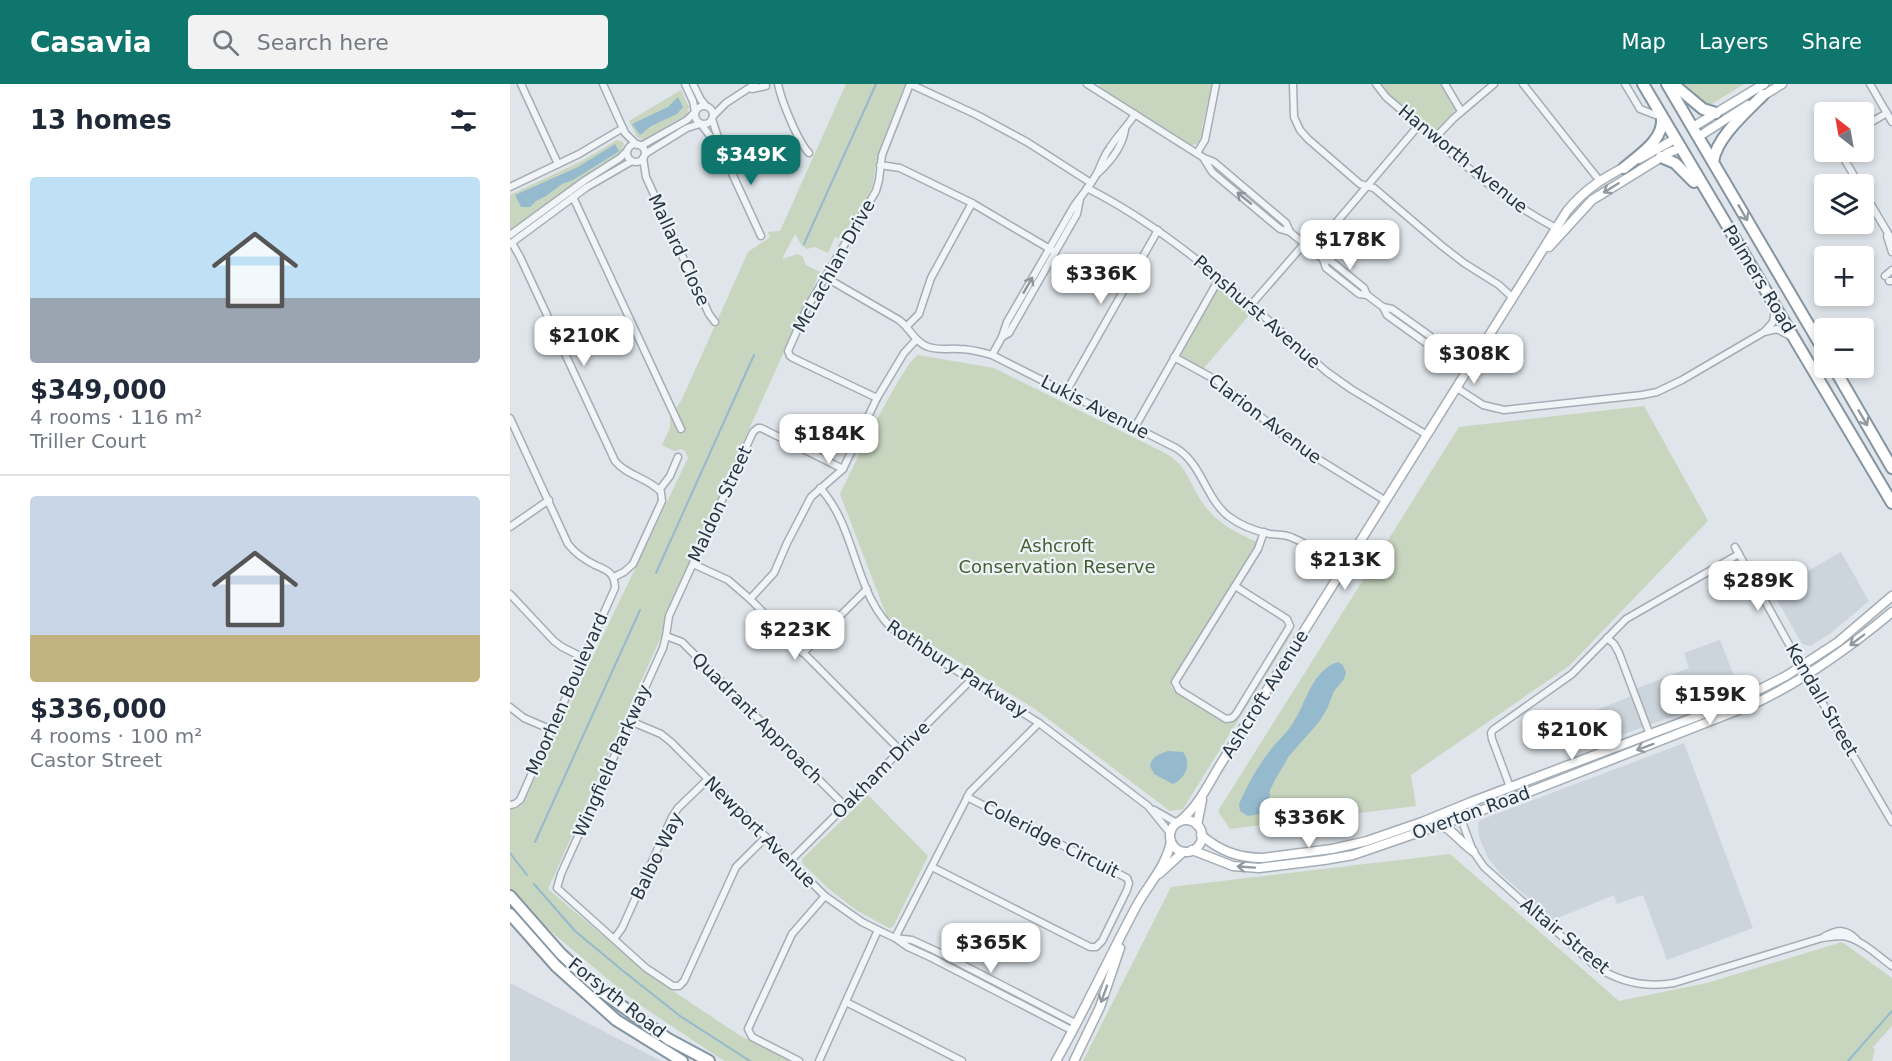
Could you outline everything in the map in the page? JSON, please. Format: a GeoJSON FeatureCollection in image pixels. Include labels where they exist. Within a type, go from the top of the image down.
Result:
{"type":"FeatureCollection","features":[{"type":"Feature","properties":{"kind":"highway","name":"Palmers Road"},"geometry":{"type":"LineString","coordinates":[[1643,84],[1892,503]]}},
{"type":"Feature","properties":{"kind":"highway","name":"Palmers Road"},"geometry":{"type":"LineString","coordinates":[[1667,84],[1814,334]]}},
{"type":"Feature","properties":{"kind":"highway"},"geometry":{"type":"LineString","coordinates":[[1673,84],[1703,109],[1716,113]]}},
{"type":"Feature","properties":{"kind":"highway"},"geometry":{"type":"LineString","coordinates":[[1713,162],[1714,153],[1720,144],[1763,90]]}},
{"type":"Feature","properties":{"kind":"highway"},"geometry":{"type":"LineString","coordinates":[[1624,168],[1654,141],[1662,126],[1662,117]]}},
{"type":"Feature","properties":{"kind":"highway"},"geometry":{"type":"LineString","coordinates":[[1677,143],[1695,132]]}},
{"type":"Feature","properties":{"kind":"highway"},"geometry":{"type":"LineString","coordinates":[[1661,157],[1668,158],[1684,170],[1713,202]]}},
{"type":"Feature","properties":{"kind":"highway"},"geometry":{"type":"LineString","coordinates":[[1840,378],[1892,468]]}},
{"type":"Feature","properties":{"kind":"highway","name":"Forsyth Road"},"geometry":{"type":"LineString","coordinates":[[510,896],[561,954],[601,991],[668,1039],[709,1061]]}},
{"type":"Feature","properties":{"kind":"highway","name":"Forsyth Road"},"geometry":{"type":"LineString","coordinates":[[510,914],[556,966],[616,1020],[682,1061]]}},
{"type":"Feature","properties":{"kind":"highway"},"geometry":{"type":"LineString","coordinates":[[530,937],[543,935]]}},
{"type":"Feature","properties":{"kind":"highway"},"geometry":{"type":"LineString","coordinates":[[601,991],[602,1007]]}},
{"type":"Feature","properties":{"kind":"street"},"geometry":{"type":"LineString","coordinates":[[521,84],[558,164]]}},
{"type":"Feature","properties":{"kind":"street"},"geometry":{"type":"LineString","coordinates":[[603,84],[624,130],[627,156],[633,162]]}},
{"type":"Feature","properties":{"kind":"street"},"geometry":{"type":"LineString","coordinates":[[685,84],[693,101],[695,120],[719,146]]}},
{"type":"Feature","properties":{"kind":"street"},"geometry":{"type":"LineString","coordinates":[[693,84],[701,100],[712,111],[719,146],[760,236]]}},
{"type":"Feature","properties":{"kind":"street"},"geometry":{"type":"LineString","coordinates":[[660,489],[624,471],[615,461],[511,244],[592,183],[639,161],[687,128],[708,124],[726,103],[755,84]]}},
{"type":"Feature","properties":{"kind":"street"},"geometry":{"type":"LineString","coordinates":[[748,89],[777,84],[809,153]]}},
{"type":"Feature","properties":{"kind":"street","name":"McLachlan Drive"},"geometry":{"type":"LineString","coordinates":[[877,398],[793,358],[789,349],[807,308],[876,191],[882,154],[910,84]]}},
{"type":"Feature","properties":{"kind":"street","name":"Penshurst Avenue"},"geometry":{"type":"LineString","coordinates":[[910,84],[987,120],[1027,142],[1089,186],[1158,230],[1327,372],[1427,435]]}},
{"type":"Feature","properties":{"kind":"street"},"geometry":{"type":"LineString","coordinates":[[1197,153],[1205,140],[1216,84]]}},
{"type":"Feature","properties":{"kind":"street"},"geometry":{"type":"LineString","coordinates":[[1293,84],[1294,117],[1300,130],[1308,139],[1360,184],[1374,188],[1454,256],[1515,294]]}},
{"type":"Feature","properties":{"kind":"street","name":"Hanworth Avenue"},"geometry":{"type":"LineString","coordinates":[[1376,84],[1386,97],[1502,195],[1556,228]]}},
{"type":"Feature","properties":{"kind":"street"},"geometry":{"type":"LineString","coordinates":[[1445,84],[1461,111]]}},
{"type":"Feature","properties":{"kind":"street"},"geometry":{"type":"LineString","coordinates":[[1434,139],[1461,111],[1494,84]]}},
{"type":"Feature","properties":{"kind":"street"},"geometry":{"type":"LineString","coordinates":[[1523,84],[1599,180]]}},
{"type":"Feature","properties":{"kind":"street"},"geometry":{"type":"LineString","coordinates":[[1625,84],[1640,109],[1662,117]]}},
{"type":"Feature","properties":{"kind":"street"},"geometry":{"type":"LineString","coordinates":[[1695,132],[1716,113],[1763,90],[1782,84]]}},
{"type":"Feature","properties":{"kind":"street"},"geometry":{"type":"LineString","coordinates":[[1870,84],[1892,122]]}},
{"type":"Feature","properties":{"kind":"street"},"geometry":{"type":"LineString","coordinates":[[766,85],[781,96]]}},
{"type":"Feature","properties":{"kind":"street"},"geometry":{"type":"LineString","coordinates":[[1091,85],[1204,158],[1214,162],[1274,213],[1286,224],[1290,232],[1312,251],[1323,259],[1331,261],[1364,288],[1367,295],[1383,307],[1392,309],[1430,336],[1436,344],[1470,366]]}},
{"type":"Feature","properties":{"kind":"street"},"geometry":{"type":"LineString","coordinates":[[1695,132],[1763,90]]}},
{"type":"Feature","properties":{"kind":"street"},"geometry":{"type":"LineString","coordinates":[[510,235],[584,181],[620,158],[633,145],[639,145],[687,120],[699,107],[726,103]]}},
{"type":"Feature","properties":{"kind":"street"},"geometry":{"type":"LineString","coordinates":[[1874,121],[1887,113]]}},
{"type":"Feature","properties":{"kind":"street"},"geometry":{"type":"LineString","coordinates":[[992,355],[1007,322],[1052,250],[1074,206],[1112,157],[1134,114]]}},
{"type":"Feature","properties":{"kind":"street"},"geometry":{"type":"LineString","coordinates":[[1312,251],[1419,125]]}},
{"type":"Feature","properties":{"kind":"street"},"geometry":{"type":"LineString","coordinates":[[510,187],[624,130]]}},
{"type":"Feature","properties":{"kind":"street"},"geometry":{"type":"LineString","coordinates":[[624,130],[639,145],[644,156]]}},
{"type":"Feature","properties":{"kind":"street","name":"Ashcroft Avenue"},"geometry":{"type":"LineString","coordinates":[[1538,258],[1592,200],[1661,157],[1677,143]]}},
{"type":"Feature","properties":{"kind":"street","name":"Ashcroft Avenue"},"geometry":{"type":"LineString","coordinates":[[1179,822],[1191,812],[1204,794],[1556,228],[1578,198],[1599,180],[1677,143]]}},
{"type":"Feature","properties":{"kind":"street","name":"Mallard Close"},"geometry":{"type":"LineString","coordinates":[[644,156],[646,177]]}},
{"type":"Feature","properties":{"kind":"street","name":"Mallard Close"},"geometry":{"type":"LineString","coordinates":[[633,162],[646,177],[709,314],[715,322]]}},
{"type":"Feature","properties":{"kind":"street"},"geometry":{"type":"LineString","coordinates":[[880,165],[900,168],[972,203],[1052,250]]}},
{"type":"Feature","properties":{"kind":"street"},"geometry":{"type":"LineString","coordinates":[[573,197],[681,429]]}},
{"type":"Feature","properties":{"kind":"street"},"geometry":{"type":"LineString","coordinates":[[907,326],[919,314],[931,279],[972,203]]}},
{"type":"Feature","properties":{"kind":"street"},"geometry":{"type":"LineString","coordinates":[[1874,210],[1892,240]]}},
{"type":"Feature","properties":{"kind":"street"},"geometry":{"type":"LineString","coordinates":[[1881,222],[1892,252]]}},
{"type":"Feature","properties":{"kind":"street"},"geometry":{"type":"LineString","coordinates":[[1066,392],[1158,230]]}},
{"type":"Feature","properties":{"kind":"street"},"geometry":{"type":"LineString","coordinates":[[1250,306],[1304,244]]}},
{"type":"Feature","properties":{"kind":"street"},"geometry":{"type":"LineString","coordinates":[[1889,279],[1892,270]]}},
{"type":"Feature","properties":{"kind":"street"},"geometry":{"type":"LineString","coordinates":[[750,599],[774,573],[811,497],[843,469],[877,398],[904,353],[916,340],[907,326],[825,277]]}},
{"type":"Feature","properties":{"kind":"street"},"geometry":{"type":"LineString","coordinates":[[1135,427],[1219,279]]}},
{"type":"Feature","properties":{"kind":"street"},"geometry":{"type":"LineString","coordinates":[[1456,388],[1488,407],[1504,410],[1650,394],[1673,385],[1764,332],[1773,322],[1775,307]]}},
{"type":"Feature","properties":{"kind":"street"},"geometry":{"type":"LineString","coordinates":[[1764,332],[1780,329],[1796,341]]}},
{"type":"Feature","properties":{"kind":"street","name":"Lukis Avenue"},"geometry":{"type":"LineString","coordinates":[[916,340],[939,350],[974,350],[992,355],[1180,451],[1196,467],[1210,496],[1220,508],[1238,522],[1250,529],[1294,538],[1344,569]]}},
{"type":"Feature","properties":{"kind":"street","name":"Clarion Avenue"},"geometry":{"type":"LineString","coordinates":[[1174,357],[1216,380],[1294,444],[1386,501]]}},
{"type":"Feature","properties":{"kind":"street"},"geometry":{"type":"LineString","coordinates":[[510,418],[513,434],[549,500],[571,548],[594,564],[607,568],[614,577],[633,564],[662,501],[660,489],[670,476],[678,457]]}},
{"type":"Feature","properties":{"kind":"street","name":"Maldon Street"},"geometry":{"type":"LineString","coordinates":[[666,636],[668,619],[755,430],[761,428],[843,469]]}},
{"type":"Feature","properties":{"kind":"street","name":"Rothbury Parkway"},"geometry":{"type":"LineString","coordinates":[[820,488],[838,514],[867,589],[884,623],[1039,723],[1148,806],[1179,822]]}},
{"type":"Feature","properties":{"kind":"street"},"geometry":{"type":"LineString","coordinates":[[510,527],[549,500]]}},
{"type":"Feature","properties":{"kind":"street"},"geometry":{"type":"LineString","coordinates":[[1235,586],[1285,617],[1290,626],[1236,714],[1226,719],[1179,690],[1175,682],[1258,549],[1264,532]]}},
{"type":"Feature","properties":{"kind":"street","name":"Kendall Street"},"geometry":{"type":"LineString","coordinates":[[1735,547],[1892,822]]}},
{"type":"Feature","properties":{"kind":"street"},"geometry":{"type":"LineString","coordinates":[[1510,787],[1491,731],[1575,671],[1630,617],[1739,554]]}},
{"type":"Feature","properties":{"kind":"street"},"geometry":{"type":"LineString","coordinates":[[693,564],[728,580],[750,599],[901,751]]}},
{"type":"Feature","properties":{"kind":"street","name":"Moorhen Boulevard"},"geometry":{"type":"LineString","coordinates":[[510,804],[515,804],[520,800],[615,588],[614,577]]}},
{"type":"Feature","properties":{"kind":"street"},"geometry":{"type":"LineString","coordinates":[[803,653],[867,589]]}},
{"type":"Feature","properties":{"kind":"street"},"geometry":{"type":"LineString","coordinates":[[510,594],[562,648],[584,658]]}},
{"type":"Feature","properties":{"kind":"street","name":"Overton Road"},"geometry":{"type":"LineString","coordinates":[[1201,835],[1217,848],[1230,854],[1271,857],[1346,847],[1422,822],[1735,702],[1786,676],[1839,642],[1892,596]]}},
{"type":"Feature","properties":{"kind":"street","name":"Overton Road"},"geometry":{"type":"LineString","coordinates":[[1188,851],[1233,866],[1259,868],[1353,855],[1461,817],[1728,716],[1785,689],[1892,612]]}},
{"type":"Feature","properties":{"kind":"street","name":"Wingfield Parkway"},"geometry":{"type":"LineString","coordinates":[[614,939],[557,886],[663,648],[666,636]]}},
{"type":"Feature","properties":{"kind":"street","name":"Quadrant Approach"},"geometry":{"type":"LineString","coordinates":[[666,636],[682,642],[844,806]]}},
{"type":"Feature","properties":{"kind":"street"},"geometry":{"type":"LineString","coordinates":[[1607,638],[1617,649],[1650,735]]}},
{"type":"Feature","properties":{"kind":"street","name":"Oakham Drive"},"geometry":{"type":"LineString","coordinates":[[790,861],[972,679]]}},
{"type":"Feature","properties":{"kind":"street"},"geometry":{"type":"LineString","coordinates":[[510,707],[524,718],[552,730]]}},
{"type":"Feature","properties":{"kind":"street","name":"Newport Avenue"},"geometry":{"type":"LineString","coordinates":[[630,721],[661,734],[671,742],[825,896],[862,922],[895,938],[912,940],[934,954],[1075,1028]]}},
{"type":"Feature","properties":{"kind":"street"},"geometry":{"type":"LineString","coordinates":[[895,938],[973,788],[1039,723]]}},
{"type":"Feature","properties":{"kind":"street","name":"Balbo Way"},"geometry":{"type":"LineString","coordinates":[[614,939],[622,928],[672,817],[678,808],[707,780]]}},
{"type":"Feature","properties":{"kind":"street","name":"Ashcroft Avenue"},"geometry":{"type":"LineString","coordinates":[[1197,825],[1204,794]]}},
{"type":"Feature","properties":{"kind":"street","name":"Coleridge Circuit"},"geometry":{"type":"LineString","coordinates":[[932,867],[1090,947],[1096,947],[1102,941],[1129,886],[1127,878],[967,797]]}},
{"type":"Feature","properties":{"kind":"street","name":"Rothbury Parkway"},"geometry":{"type":"LineString","coordinates":[[1148,806],[1170,837]]}},
{"type":"Feature","properties":{"kind":"street","name":"Altair Street"},"geometry":{"type":"LineString","coordinates":[[1458,808],[1473,851],[1489,873],[1587,959],[1605,972],[1630,982],[1651,985],[1680,982],[1822,938],[1844,936],[1858,942],[1892,966]]}},
{"type":"Feature","properties":{"kind":"street"},"geometry":{"type":"LineString","coordinates":[[1056,1061],[1126,927],[1152,881],[1167,855],[1173,827],[1179,822],[1189,821],[1197,825],[1201,835],[1199,844],[1152,881]]}},
{"type":"Feature","properties":{"kind":"street"},"geometry":{"type":"LineString","coordinates":[[1440,824],[1447,827],[1473,851]]}},
{"type":"Feature","properties":{"kind":"street"},"geometry":{"type":"LineString","coordinates":[[614,939],[646,968],[673,986],[681,985],[736,867],[766,837]]}},
{"type":"Feature","properties":{"kind":"street"},"geometry":{"type":"LineString","coordinates":[[1170,837],[1174,847],[1188,851]]}},
{"type":"Feature","properties":{"kind":"street"},"geometry":{"type":"LineString","coordinates":[[799,1061],[752,1037],[748,1029],[792,934],[825,896]]}},
{"type":"Feature","properties":{"kind":"street"},"geometry":{"type":"LineString","coordinates":[[1074,1061],[1094,1020],[1126,927]]}},
{"type":"Feature","properties":{"kind":"street"},"geometry":{"type":"LineString","coordinates":[[819,1061],[878,930]]}},
{"type":"Feature","properties":{"kind":"street"},"geometry":{"type":"LineString","coordinates":[[846,1002],[962,1061]]}},
{"type":"Feature","properties":{"kind":"street"},"geometry":{"type":"LineString","coordinates":[[1075,1028],[1077,1032],[1085,1030],[1094,1020]]}},
{"type":"Feature","properties":{"kind":"shaded area"},"geometry":{"type":"Polygon","coordinates":[[[1841,552],[1869,601],[1831,633],[1810,646],[1802,644],[1772,591],[1779,587],[1777,583],[1798,571],[1801,575],[1841,552]]]}},
{"type":"Feature","properties":{"kind":"shaded area"},"geometry":{"type":"Polygon","coordinates":[[[1720,640],[1739,689],[1703,705],[1592,746],[1581,716],[1634,695],[1633,690],[1689,668],[1684,653],[1720,640]]]}},
{"type":"Feature","properties":{"kind":"shaded area"},"geometry":{"type":"Polygon","coordinates":[[[1684,743],[1753,928],[1667,960],[1643,895],[1617,904],[1614,895],[1553,920],[1500,873],[1488,858],[1479,837],[1480,820],[1684,743]]]}},
{"type":"Feature","properties":{"kind":"shaded area"},"geometry":{"type":"Polygon","coordinates":[[[510,983],[661,1061],[510,1061],[510,983]]]}},
{"type":"Feature","properties":{"kind":"green space"},"geometry":{"type":"Polygon","coordinates":[[[846,84],[905,84],[878,153],[872,188],[842,240],[835,237],[828,253],[815,247],[807,249],[802,246],[795,234],[782,259],[798,254],[803,257],[806,265],[820,272],[667,611],[661,637],[548,889],[652,977],[739,1035],[790,1061],[725,1061],[634,1001],[530,914],[510,890],[510,809],[516,809],[522,805],[688,458],[682,449],[674,451],[662,445],[670,428],[670,418],[682,399],[748,252],[770,237],[768,232],[780,231],[846,84]]]}},
{"type":"Feature","properties":{"kind":"green space"},"geometry":{"type":"Polygon","coordinates":[[[1099,84],[1212,84],[1200,140],[1194,145],[1190,144],[1101,89],[1099,84]]]}},
{"type":"Feature","properties":{"kind":"green space"},"geometry":{"type":"Polygon","coordinates":[[[1379,84],[1441,84],[1455,110],[1437,131],[1431,132],[1389,97],[1379,84]]]}},
{"type":"Feature","properties":{"kind":"green space"},"geometry":{"type":"Polygon","coordinates":[[[1678,84],[1744,84],[1707,107],[1678,84]]]}},
{"type":"Feature","properties":{"kind":"green space"},"geometry":{"type":"Polygon","coordinates":[[[681,90],[689,107],[687,114],[643,140],[637,137],[629,121],[681,90]]]}},
{"type":"Feature","properties":{"kind":"green space"},"geometry":{"type":"Polygon","coordinates":[[[617,140],[623,142],[624,145],[618,156],[573,184],[510,231],[510,195],[580,162],[617,140]]]}},
{"type":"Feature","properties":{"kind":"green space"},"geometry":{"type":"Polygon","coordinates":[[[1217,287],[1223,287],[1252,312],[1203,369],[1184,358],[1180,353],[1217,287]]]}},
{"type":"Feature","properties":{"kind":"green space","name":"Ashcroft Conservation Reserve"},"geometry":{"type":"Polygon","coordinates":[[[918,355],[994,368],[1167,454],[1180,464],[1213,516],[1257,542],[1171,681],[1171,687],[1175,692],[1226,723],[1232,723],[1291,631],[1293,632],[1183,809],[1170,811],[1035,709],[887,617],[840,494],[890,396],[911,362],[918,355]]]}},
{"type":"Feature","properties":{"kind":"green space"},"geometry":{"type":"Polygon","coordinates":[[[1644,406],[1708,521],[1569,666],[1411,775],[1416,806],[1230,829],[1218,811],[1459,427],[1644,406]]]}},
{"type":"Feature","properties":{"kind":"green space"},"geometry":{"type":"Polygon","coordinates":[[[868,795],[928,856],[893,927],[889,928],[856,910],[830,890],[802,863],[802,859],[868,795]]]}},
{"type":"Feature","properties":{"kind":"green space"},"geometry":{"type":"Polygon","coordinates":[[[1450,854],[1619,1001],[1707,983],[1842,942],[1892,978],[1892,1026],[1873,1047],[1875,1050],[1872,1061],[1083,1061],[1171,887],[1450,854]]]}},
{"type":"Feature","properties":{"kind":"water"},"geometry":{"type":"Polygon","coordinates":[[[678,97],[683,107],[677,114],[651,126],[640,135],[632,124],[668,107],[678,97]]]}},
{"type":"Feature","properties":{"kind":"water"},"geometry":{"type":"Polygon","coordinates":[[[615,144],[618,152],[573,180],[562,184],[530,207],[521,207],[515,195],[578,167],[615,144]]]}},
{"type":"Feature","properties":{"kind":"water"},"geometry":{"type":"Polygon","coordinates":[[[1338,662],[1343,665],[1346,673],[1334,691],[1327,709],[1319,722],[1289,756],[1270,790],[1269,806],[1259,814],[1248,816],[1240,811],[1239,804],[1252,777],[1293,723],[1316,680],[1329,666],[1338,662]]]}},
{"type":"Feature","properties":{"kind":"water"},"geometry":{"type":"Polygon","coordinates":[[[1168,751],[1183,752],[1187,761],[1184,774],[1173,784],[1154,774],[1150,766],[1154,758],[1168,751]]]}},
{"type":"Feature","properties":{"kind":"waterway"},"geometry":{"type":"LineString","coordinates":[[804,244],[876,84]]}},
{"type":"Feature","properties":{"kind":"waterway"},"geometry":{"type":"LineString","coordinates":[[656,573],[754,355]]}},
{"type":"Feature","properties":{"kind":"waterway"},"geometry":{"type":"LineString","coordinates":[[535,842],[640,610]]}},
{"type":"Feature","properties":{"kind":"waterway"},"geometry":{"type":"LineString","coordinates":[[510,853],[527,875]]}},
{"type":"Feature","properties":{"kind":"waterway"},"geometry":{"type":"LineString","coordinates":[[534,884],[575,931],[622,970],[680,1016],[750,1061]]}},
{"type":"Feature","properties":{"kind":"waterway"},"geometry":{"type":"LineString","coordinates":[[1848,1061],[1892,1011]]}}]}
